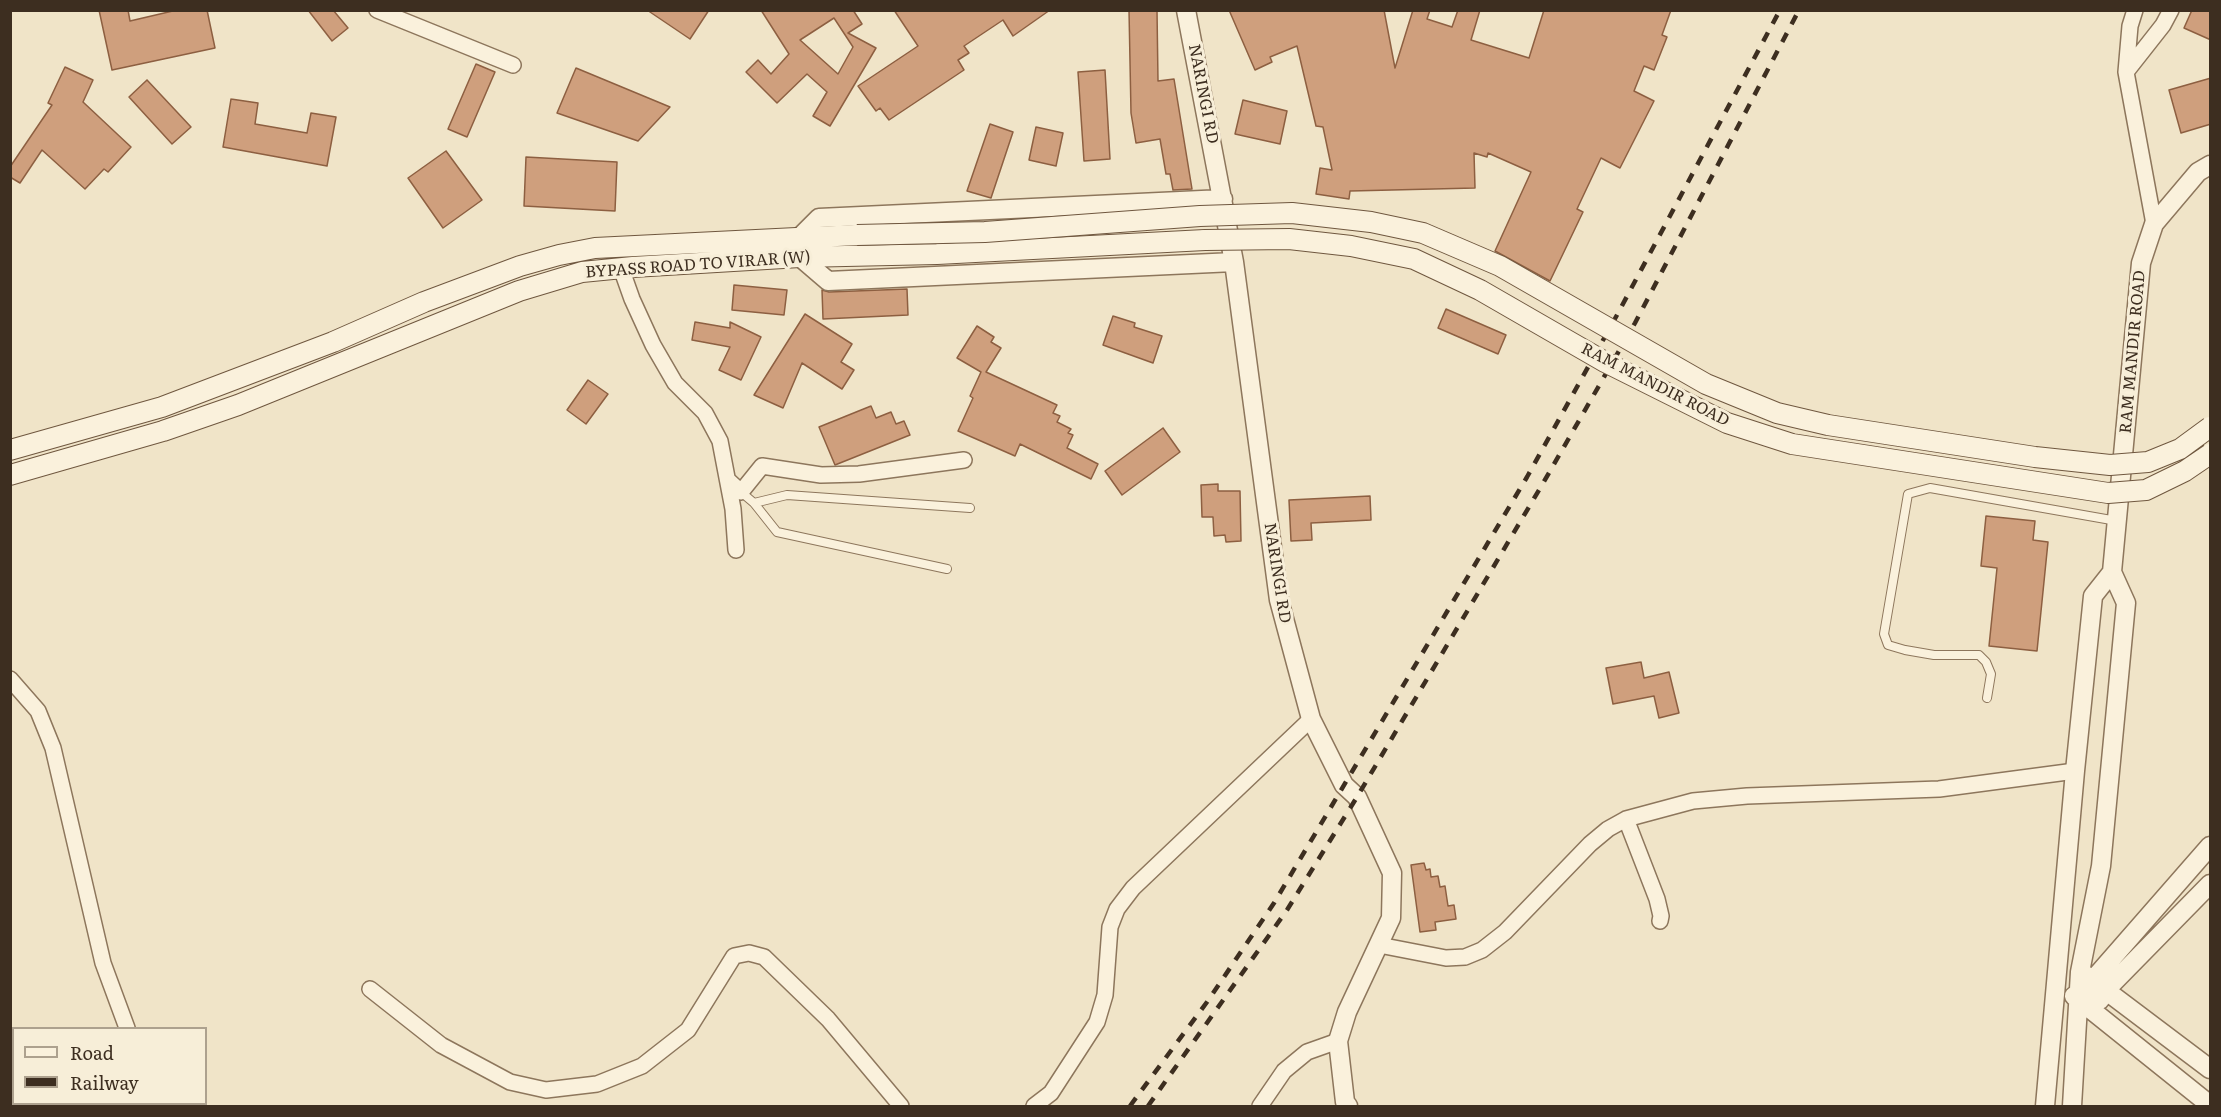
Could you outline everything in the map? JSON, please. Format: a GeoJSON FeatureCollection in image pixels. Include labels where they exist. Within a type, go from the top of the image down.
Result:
{"type":"FeatureCollection","features":[{"type":"Feature","properties":{"kind":"main road"},"geometry":{"type":"LineString","coordinates":[[10,450],[162,407],[333,342],[424,302],[520,266],[596,248],[800,247],[857,236],[985,232],[1189,217],[1292,213],[1371,222],[1423,233],[1500,266],[1706,384],[1777,413],[1818,423],[2035,457],[2110,465],[2148,462],[2180,449],[2211,427]]}},
{"type":"Feature","properties":{"kind":"main road","name":"RAM MANDIR ROAD"},"geometry":{"type":"LineString","coordinates":[[1205,240],[1289,239],[1351,246],[1414,259],[1480,291],[1605,362],[1727,423],[1792,444],[2108,493],[2146,490],[2185,471],[2211,454]]}},
{"type":"Feature","properties":{"kind":"main road","name":"BYPASS ROAD TO VIRAR (W)"},"geometry":{"type":"LineString","coordinates":[[10,476],[163,431],[238,405],[519,291],[582,272],[800,247],[859,256],[1205,240]]}},
{"type":"Feature","properties":{"kind":"street"},"geometry":{"type":"LineString","coordinates":[[376,10],[513,65]]}},
{"type":"Feature","properties":{"kind":"street","name":"NARINGI RD"},"geometry":{"type":"LineString","coordinates":[[1186,10],[1234,262],[1279,600],[1311,719],[1344,785],[1357,796],[1392,873],[1391,918],[1347,1012],[1338,1041],[1345,1102],[1348,1107]]}},
{"type":"Feature","properties":{"kind":"street"},"geometry":{"type":"LineString","coordinates":[[2134,10],[2130,26],[2126,72],[2154,224]]}},
{"type":"Feature","properties":{"kind":"street"},"geometry":{"type":"LineString","coordinates":[[2126,72],[2163,25],[2171,10]]}},
{"type":"Feature","properties":{"kind":"street","name":"RAM MANDIR ROAD"},"geometry":{"type":"LineString","coordinates":[[2112,572],[2141,262],[2154,224],[2198,172],[2211,165]]}},
{"type":"Feature","properties":{"kind":"street"},"geometry":{"type":"LineString","coordinates":[[1223,199],[819,218],[800,247],[828,281],[1234,262]]}},
{"type":"Feature","properties":{"kind":"street"},"geometry":{"type":"LineString","coordinates":[[621,268],[653,345],[675,383],[705,413],[720,441],[733,509],[736,550]]}},
{"type":"Feature","properties":{"kind":"street"},"geometry":{"type":"LineString","coordinates":[[728,480],[741,492],[762,466],[821,475],[859,474],[964,460]]}},
{"type":"Feature","properties":{"kind":"street"},"geometry":{"type":"LineString","coordinates":[[2045,1107],[2093,596],[2112,572],[2126,603],[2100,866],[2092,981],[2085,1004],[2072,1107]]}},
{"type":"Feature","properties":{"kind":"street"},"geometry":{"type":"LineString","coordinates":[[10,679],[38,711],[52,748],[103,963],[126,1027]]}},
{"type":"Feature","properties":{"kind":"street"},"geometry":{"type":"LineString","coordinates":[[1035,1107],[1051,1093],[1097,1022],[1105,994],[1110,927],[1117,909],[1133,888],[1153,868],[1311,719]]}},
{"type":"Feature","properties":{"kind":"street"},"geometry":{"type":"LineString","coordinates":[[1379,945],[1446,958],[1465,957],[1482,950],[1505,932],[1590,844],[1608,829],[1626,819],[1693,801],[1747,796],[1939,789],[2075,771]]}},
{"type":"Feature","properties":{"kind":"street"},"geometry":{"type":"LineString","coordinates":[[1626,819],[1657,899],[1660,921]]}},
{"type":"Feature","properties":{"kind":"street"},"geometry":{"type":"LineString","coordinates":[[2085,1004],[2092,981],[2211,846]]}},
{"type":"Feature","properties":{"kind":"street"},"geometry":{"type":"LineString","coordinates":[[2092,981],[2208,891]]}},
{"type":"Feature","properties":{"kind":"street"},"geometry":{"type":"LineString","coordinates":[[370,989],[441,1045],[510,1082],[546,1090],[597,1084],[642,1066],[688,1030],[734,956],[749,953],[764,957],[828,1019],[901,1107]]}},
{"type":"Feature","properties":{"kind":"street"},"geometry":{"type":"LineString","coordinates":[[2059,955],[2211,1069]]}},
{"type":"Feature","properties":{"kind":"street"},"geometry":{"type":"LineString","coordinates":[[2056,984],[2085,1004],[2211,1106]]}},
{"type":"Feature","properties":{"kind":"street"},"geometry":{"type":"LineString","coordinates":[[1260,1107],[1284,1071],[1307,1052],[1338,1041]]}},
{"type":"Feature","properties":{"kind":"lane"},"geometry":{"type":"LineString","coordinates":[[1987,698],[1991,674],[1986,662],[1979,655],[1934,655],[1888,645],[1884,634],[1908,494],[1930,488],[2118,522]]}},
{"type":"Feature","properties":{"kind":"lane"},"geometry":{"type":"LineString","coordinates":[[741,492],[754,503],[777,532],[947,569]]}},
{"type":"Feature","properties":{"kind":"lane"},"geometry":{"type":"LineString","coordinates":[[754,503],[787,495],[970,508]]}},
{"type":"Feature","properties":{"kind":"building"},"geometry":{"type":"Polygon","coordinates":[[[99,10],[128,10],[130,21],[177,10],[207,10],[215,48],[112,70],[99,10]]]}},
{"type":"Feature","properties":{"kind":"building"},"geometry":{"type":"Polygon","coordinates":[[[308,10],[333,10],[348,28],[332,41],[308,10]]]}},
{"type":"Feature","properties":{"kind":"building"},"geometry":{"type":"Polygon","coordinates":[[[647,10],[709,10],[690,39],[647,10]]]}},
{"type":"Feature","properties":{"kind":"building"},"geometry":{"type":"Polygon","coordinates":[[[761,10],[853,10],[862,24],[848,33],[876,48],[830,126],[813,116],[827,92],[807,74],[777,103],[746,72],[758,60],[771,74],[789,54],[761,10]],[[834,18],[800,40],[838,74],[853,47],[834,18]]]}},
{"type":"Feature","properties":{"kind":"building"},"geometry":{"type":"Polygon","coordinates":[[[894,10],[1050,10],[1013,36],[1003,20],[964,46],[969,53],[958,60],[964,70],[889,120],[880,108],[876,111],[858,86],[918,46],[894,10]]]}},
{"type":"Feature","properties":{"kind":"building"},"geometry":{"type":"Polygon","coordinates":[[[1129,10],[1157,10],[1158,81],[1174,79],[1192,189],[1173,190],[1170,174],[1166,174],[1160,139],[1136,143],[1131,113],[1129,10]]]}},
{"type":"Feature","properties":{"kind":"building"},"geometry":{"type":"Polygon","coordinates":[[[1229,10],[1384,10],[1395,68],[1413,10],[1430,10],[1427,19],[1452,27],[1458,10],[1480,10],[1471,40],[1529,58],[1544,10],[1671,10],[1662,35],[1667,37],[1654,70],[1644,66],[1634,91],[1654,101],[1620,168],[1601,158],[1577,209],[1583,212],[1550,281],[1495,251],[1531,172],[1488,153],[1487,157],[1474,153],[1475,188],[1350,191],[1349,199],[1316,194],[1320,168],[1332,170],[1323,127],[1316,126],[1297,46],[1270,57],[1272,62],[1255,70],[1229,10]]]}},
{"type":"Feature","properties":{"kind":"building"},"geometry":{"type":"Polygon","coordinates":[[[2192,10],[2211,10],[2211,40],[2184,28],[2192,10]]]}},
{"type":"Feature","properties":{"kind":"building"},"geometry":{"type":"Polygon","coordinates":[[[476,64],[495,72],[467,137],[448,129],[476,64]]]}},
{"type":"Feature","properties":{"kind":"building"},"geometry":{"type":"Polygon","coordinates":[[[65,67],[93,80],[83,102],[131,147],[108,172],[104,169],[85,189],[42,150],[20,183],[10,177],[10,167],[52,105],[48,103],[65,67]]]}},
{"type":"Feature","properties":{"kind":"building"},"geometry":{"type":"Polygon","coordinates":[[[576,68],[670,107],[638,141],[557,113],[576,68]]]}},
{"type":"Feature","properties":{"kind":"building"},"geometry":{"type":"Polygon","coordinates":[[[1105,70],[1110,159],[1084,161],[1078,72],[1105,70]]]}},
{"type":"Feature","properties":{"kind":"building"},"geometry":{"type":"Polygon","coordinates":[[[2211,78],[2211,124],[2181,133],[2169,90],[2211,78]]]}},
{"type":"Feature","properties":{"kind":"building"},"geometry":{"type":"Polygon","coordinates":[[[147,80],[191,127],[172,144],[129,97],[147,80]]]}},
{"type":"Feature","properties":{"kind":"building"},"geometry":{"type":"Polygon","coordinates":[[[231,99],[258,103],[255,124],[307,133],[311,113],[336,117],[327,166],[223,147],[231,99]]]}},
{"type":"Feature","properties":{"kind":"building"},"geometry":{"type":"Polygon","coordinates":[[[1243,100],[1287,111],[1280,144],[1235,134],[1243,100]]]}},
{"type":"Feature","properties":{"kind":"building"},"geometry":{"type":"Polygon","coordinates":[[[990,124],[1013,132],[991,198],[967,191],[990,124]]]}},
{"type":"Feature","properties":{"kind":"building"},"geometry":{"type":"Polygon","coordinates":[[[1036,127],[1063,133],[1056,166],[1029,160],[1036,127]]]}},
{"type":"Feature","properties":{"kind":"building"},"geometry":{"type":"Polygon","coordinates":[[[446,151],[482,200],[443,228],[408,178],[446,151]]]}},
{"type":"Feature","properties":{"kind":"building"},"geometry":{"type":"Polygon","coordinates":[[[526,157],[617,162],[615,211],[524,206],[526,157]]]}},
{"type":"Feature","properties":{"kind":"building"},"geometry":{"type":"Polygon","coordinates":[[[734,285],[787,290],[784,315],[732,310],[734,285]]]}},
{"type":"Feature","properties":{"kind":"building"},"geometry":{"type":"Polygon","coordinates":[[[907,289],[908,315],[823,319],[822,290],[829,292],[907,289]]]}},
{"type":"Feature","properties":{"kind":"building"},"geometry":{"type":"Polygon","coordinates":[[[1446,309],[1506,335],[1498,354],[1438,328],[1446,309]]]}},
{"type":"Feature","properties":{"kind":"building"},"geometry":{"type":"Polygon","coordinates":[[[805,314],[852,344],[841,362],[854,370],[842,389],[802,363],[783,408],[754,395],[805,314]]]}},
{"type":"Feature","properties":{"kind":"building"},"geometry":{"type":"Polygon","coordinates":[[[1113,316],[1135,323],[1134,327],[1162,336],[1153,363],[1103,345],[1113,316]]]}},
{"type":"Feature","properties":{"kind":"building"},"geometry":{"type":"Polygon","coordinates":[[[695,322],[730,328],[730,322],[761,337],[741,380],[719,370],[730,347],[692,340],[695,322]]]}},
{"type":"Feature","properties":{"kind":"building"},"geometry":{"type":"Polygon","coordinates":[[[977,326],[994,337],[991,342],[1001,348],[986,372],[1057,405],[1053,413],[1060,416],[1057,422],[1071,429],[1068,433],[1073,435],[1067,448],[1098,464],[1091,479],[1020,444],[1015,456],[958,431],[973,398],[970,396],[981,372],[957,358],[977,326]]]}},
{"type":"Feature","properties":{"kind":"building"},"geometry":{"type":"Polygon","coordinates":[[[588,380],[608,394],[586,424],[567,410],[588,380]]]}},
{"type":"Feature","properties":{"kind":"building"},"geometry":{"type":"Polygon","coordinates":[[[871,406],[876,418],[891,412],[896,424],[904,421],[910,435],[835,465],[819,427],[871,406]]]}},
{"type":"Feature","properties":{"kind":"building"},"geometry":{"type":"Polygon","coordinates":[[[1163,428],[1180,452],[1122,495],[1105,471],[1163,428]]]}},
{"type":"Feature","properties":{"kind":"building"},"geometry":{"type":"Polygon","coordinates":[[[1218,484],[1218,491],[1240,491],[1241,541],[1226,542],[1225,535],[1214,536],[1213,517],[1202,517],[1201,485],[1218,484]]]}},
{"type":"Feature","properties":{"kind":"building"},"geometry":{"type":"Polygon","coordinates":[[[1370,496],[1371,520],[1311,523],[1312,540],[1291,541],[1289,500],[1370,496]]]}},
{"type":"Feature","properties":{"kind":"building"},"geometry":{"type":"Polygon","coordinates":[[[1986,516],[2035,521],[2033,540],[2048,542],[2037,651],[1989,646],[1997,568],[1981,566],[1986,516]]]}},
{"type":"Feature","properties":{"kind":"building"},"geometry":{"type":"Polygon","coordinates":[[[1641,662],[1644,678],[1669,672],[1679,713],[1659,718],[1654,696],[1613,704],[1606,668],[1641,662]]]}},
{"type":"Feature","properties":{"kind":"building"},"geometry":{"type":"Polygon","coordinates":[[[1424,863],[1426,870],[1430,869],[1431,877],[1438,876],[1440,887],[1445,886],[1448,906],[1454,905],[1456,919],[1435,922],[1436,930],[1420,932],[1411,865],[1424,863]]]}},
{"type":"Feature","properties":{"kind":"railway"},"geometry":{"type":"LineString","coordinates":[[1130,1106],[1207,1002],[1274,903],[1527,477],[1617,315],[1780,10]]}},
{"type":"Feature","properties":{"kind":"railway"},"geometry":{"type":"LineString","coordinates":[[1148,1106],[1287,910],[1357,797],[1635,323],[1799,10]]}}]}
